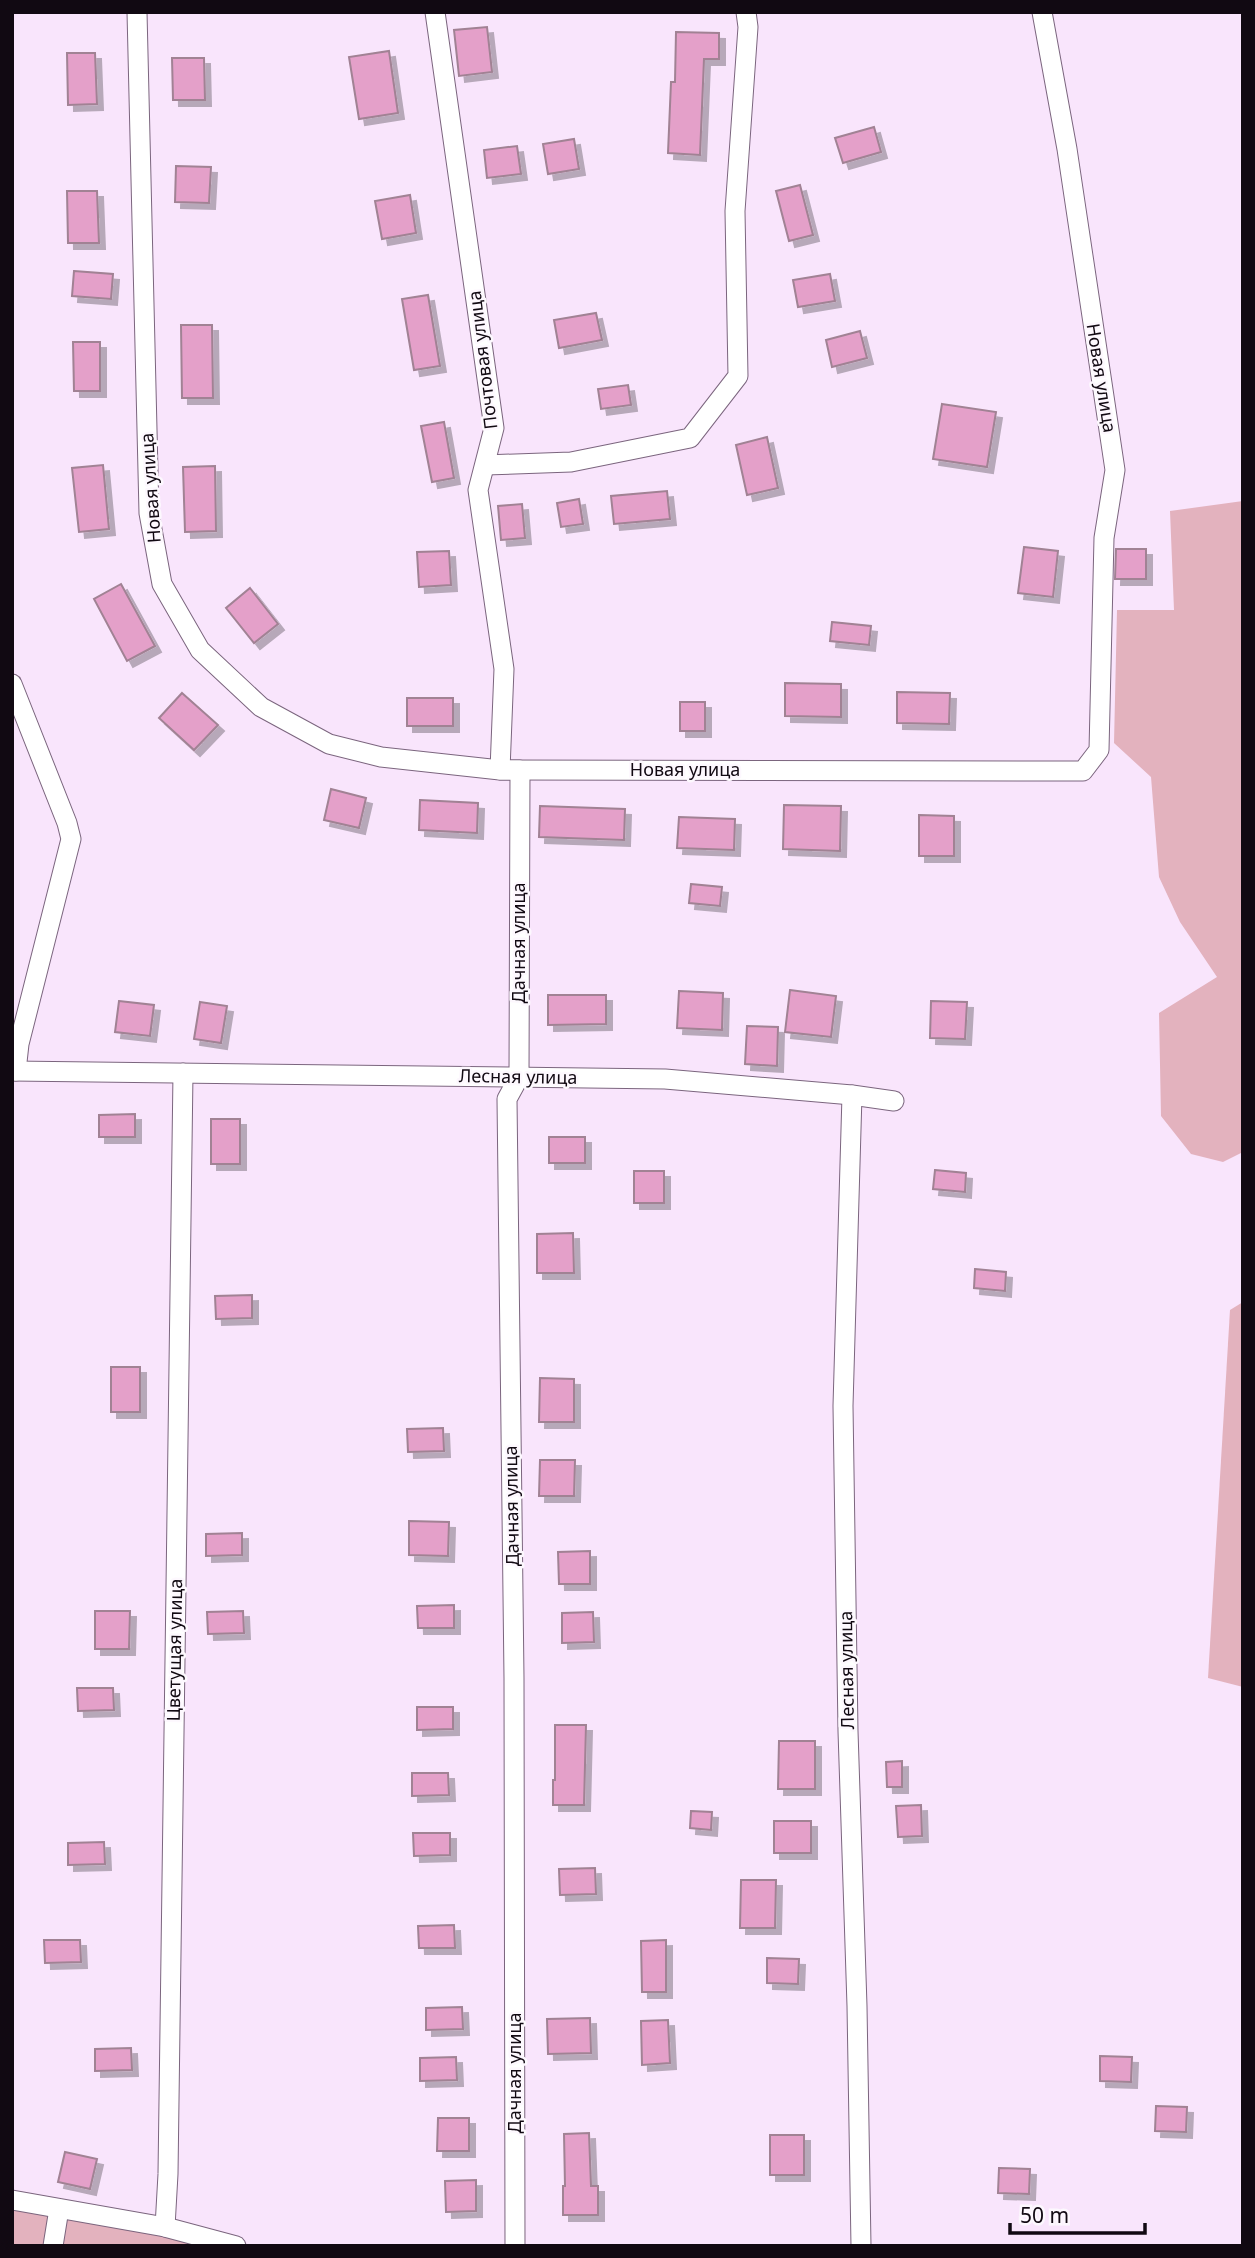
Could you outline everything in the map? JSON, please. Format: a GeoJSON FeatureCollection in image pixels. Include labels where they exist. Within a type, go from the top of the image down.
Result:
{"type":"FeatureCollection","features":[{"type":"Feature","properties":{"kind":"street","name":"Новая улица"},"geometry":{"type":"LineString","coordinates":[[137,12],[149,513],[162,584],[200,650],[261,706],[329,744],[381,757],[500,770]]}},
{"type":"Feature","properties":{"kind":"street","name":"Почтовая улица"},"geometry":{"type":"LineString","coordinates":[[435,12],[494,428],[478,490],[504,669],[500,770]]}},
{"type":"Feature","properties":{"kind":"street"},"geometry":{"type":"LineString","coordinates":[[485,465],[571,462],[690,438],[738,376],[735,211],[748,27],[746,12]]}},
{"type":"Feature","properties":{"kind":"street","name":"Новая улица"},"geometry":{"type":"LineString","coordinates":[[520,770],[1083,771],[1099,750],[1104,538],[1115,470],[1067,149],[1042,12]]}},
{"type":"Feature","properties":{"kind":"street"},"geometry":{"type":"LineString","coordinates":[[12,684],[71,839],[14,1071]]}},
{"type":"Feature","properties":{"kind":"street"},"geometry":{"type":"LineString","coordinates":[[500,770],[520,770]]}},
{"type":"Feature","properties":{"kind":"street","name":"Дачная улица"},"geometry":{"type":"LineString","coordinates":[[516,2246],[514,1678],[507,1099],[519,1077],[520,770]]}},
{"type":"Feature","properties":{"kind":"street","name":"Лесная улица"},"geometry":{"type":"LineString","coordinates":[[14,1071],[665,1079],[894,1101]]}},
{"type":"Feature","properties":{"kind":"street","name":"Цветущая улица"},"geometry":{"type":"LineString","coordinates":[[165,2227],[169,2119],[183,1073]]}},
{"type":"Feature","properties":{"kind":"street","name":"Лесная улица"},"geometry":{"type":"LineString","coordinates":[[852,1095],[843,1406],[861,2246]]}},
{"type":"Feature","properties":{"kind":"street"},"geometry":{"type":"LineString","coordinates":[[12,2200],[165,2227],[236,2246]]}},
{"type":"Feature","properties":{"kind":"street"},"geometry":{"type":"LineString","coordinates":[[53,2246],[59,2209]]}},
{"type":"Feature","properties":{"kind":"shaded area"},"geometry":{"type":"Polygon","coordinates":[[[1243,501],[1243,1152],[1223,1162],[1191,1154],[1161,1116],[1159,1013],[1217,977],[1180,922],[1159,877],[1151,777],[1114,743],[1117,610],[1174,610],[1170,511],[1243,501]]]}},
{"type":"Feature","properties":{"kind":"shaded area"},"geometry":{"type":"Polygon","coordinates":[[[1243,1302],[1243,1687],[1208,1678],[1230,1310],[1243,1302]]]}},
{"type":"Feature","properties":{"kind":"shaded area"},"geometry":{"type":"Polygon","coordinates":[[[12,2201],[227,2246],[12,2246],[12,2201]]]}},
{"type":"Feature","properties":{"kind":"building"},"geometry":{"type":"Polygon","coordinates":[[[487,27],[492,72],[459,76],[454,30],[487,27]]]}},
{"type":"Feature","properties":{"kind":"building"},"geometry":{"type":"Polygon","coordinates":[[[676,32],[719,33],[719,59],[704,59],[700,155],[668,153],[671,82],[675,82],[676,32]]]}},
{"type":"Feature","properties":{"kind":"building"},"geometry":{"type":"Polygon","coordinates":[[[389,51],[398,113],[359,119],[349,57],[389,51]]]}},
{"type":"Feature","properties":{"kind":"building"},"geometry":{"type":"Polygon","coordinates":[[[67,53],[95,53],[97,104],[68,105],[67,53]]]}},
{"type":"Feature","properties":{"kind":"building"},"geometry":{"type":"Polygon","coordinates":[[[172,58],[204,58],[205,100],[173,100],[172,58]]]}},
{"type":"Feature","properties":{"kind":"building"},"geometry":{"type":"Polygon","coordinates":[[[874,127],[881,152],[843,163],[835,138],[874,127]]]}},
{"type":"Feature","properties":{"kind":"building"},"geometry":{"type":"Polygon","coordinates":[[[574,139],[579,169],[548,174],[543,144],[574,139]]]}},
{"type":"Feature","properties":{"kind":"building"},"geometry":{"type":"Polygon","coordinates":[[[517,146],[521,174],[487,178],[484,150],[517,146]]]}},
{"type":"Feature","properties":{"kind":"building"},"geometry":{"type":"Polygon","coordinates":[[[176,166],[211,167],[209,203],[175,202],[176,166]]]}},
{"type":"Feature","properties":{"kind":"building"},"geometry":{"type":"Polygon","coordinates":[[[800,185],[813,235],[789,241],[776,191],[800,185]]]}},
{"type":"Feature","properties":{"kind":"building"},"geometry":{"type":"Polygon","coordinates":[[[67,191],[97,191],[99,243],[68,243],[67,191]]]}},
{"type":"Feature","properties":{"kind":"building"},"geometry":{"type":"Polygon","coordinates":[[[410,195],[416,233],[382,239],[375,201],[410,195]]]}},
{"type":"Feature","properties":{"kind":"building"},"geometry":{"type":"Polygon","coordinates":[[[74,271],[113,274],[111,299],[72,296],[74,271]]]}},
{"type":"Feature","properties":{"kind":"building"},"geometry":{"type":"Polygon","coordinates":[[[830,274],[835,301],[798,307],[793,280],[830,274]]]}},
{"type":"Feature","properties":{"kind":"building"},"geometry":{"type":"Polygon","coordinates":[[[428,295],[440,366],[414,370],[402,299],[428,295]]]}},
{"type":"Feature","properties":{"kind":"building"},"geometry":{"type":"Polygon","coordinates":[[[596,313],[602,340],[559,348],[554,320],[596,313]]]}},
{"type":"Feature","properties":{"kind":"building"},"geometry":{"type":"Polygon","coordinates":[[[181,325],[212,325],[213,398],[182,398],[181,325]]]}},
{"type":"Feature","properties":{"kind":"building"},"geometry":{"type":"Polygon","coordinates":[[[860,331],[867,358],[832,367],[826,340],[860,331]]]}},
{"type":"Feature","properties":{"kind":"building"},"geometry":{"type":"Polygon","coordinates":[[[73,342],[100,342],[100,391],[74,391],[73,342]]]}},
{"type":"Feature","properties":{"kind":"building"},"geometry":{"type":"Polygon","coordinates":[[[628,385],[631,405],[601,409],[598,389],[628,385]]]}},
{"type":"Feature","properties":{"kind":"building"},"geometry":{"type":"Polygon","coordinates":[[[942,404],[996,412],[987,467],[933,459],[942,404]]]}},
{"type":"Feature","properties":{"kind":"building"},"geometry":{"type":"Polygon","coordinates":[[[444,422],[454,478],[432,482],[421,426],[444,422]]]}},
{"type":"Feature","properties":{"kind":"building"},"geometry":{"type":"Polygon","coordinates":[[[767,437],[778,488],[747,495],[736,445],[767,437]]]}},
{"type":"Feature","properties":{"kind":"building"},"geometry":{"type":"Polygon","coordinates":[[[103,465],[109,529],[79,532],[72,468],[103,465]]]}},
{"type":"Feature","properties":{"kind":"building"},"geometry":{"type":"Polygon","coordinates":[[[215,466],[216,531],[185,532],[183,467],[215,466]]]}},
{"type":"Feature","properties":{"kind":"building"},"geometry":{"type":"Polygon","coordinates":[[[667,491],[670,519],[614,524],[611,496],[667,491]]]}},
{"type":"Feature","properties":{"kind":"building"},"geometry":{"type":"Polygon","coordinates":[[[579,499],[583,524],[561,527],[557,503],[579,499]]]}},
{"type":"Feature","properties":{"kind":"building"},"geometry":{"type":"Polygon","coordinates":[[[522,504],[525,538],[501,540],[498,506],[522,504]]]}},
{"type":"Feature","properties":{"kind":"building"},"geometry":{"type":"Polygon","coordinates":[[[1024,547],[1058,551],[1053,597],[1018,593],[1024,547]]]}},
{"type":"Feature","properties":{"kind":"building"},"geometry":{"type":"Polygon","coordinates":[[[1116,549],[1146,549],[1146,579],[1115,579],[1116,549]]]}},
{"type":"Feature","properties":{"kind":"building"},"geometry":{"type":"Polygon","coordinates":[[[449,551],[451,585],[419,587],[417,552],[449,551]]]}},
{"type":"Feature","properties":{"kind":"building"},"geometry":{"type":"Polygon","coordinates":[[[121,584],[155,646],[127,661],[94,599],[121,584]]]}},
{"type":"Feature","properties":{"kind":"building"},"geometry":{"type":"Polygon","coordinates":[[[250,588],[278,624],[254,643],[226,608],[250,588]]]}},
{"type":"Feature","properties":{"kind":"building"},"geometry":{"type":"Polygon","coordinates":[[[832,622],[871,626],[869,645],[830,641],[832,622]]]}},
{"type":"Feature","properties":{"kind":"building"},"geometry":{"type":"Polygon","coordinates":[[[785,683],[841,684],[841,717],[785,716],[785,683]]]}},
{"type":"Feature","properties":{"kind":"building"},"geometry":{"type":"Polygon","coordinates":[[[897,692],[950,693],[949,724],[897,723],[897,692]]]}},
{"type":"Feature","properties":{"kind":"building"},"geometry":{"type":"Polygon","coordinates":[[[182,693],[218,725],[194,750],[159,718],[182,693]]]}},
{"type":"Feature","properties":{"kind":"building"},"geometry":{"type":"Polygon","coordinates":[[[407,698],[453,698],[453,726],[407,726],[407,698]]]}},
{"type":"Feature","properties":{"kind":"building"},"geometry":{"type":"Polygon","coordinates":[[[680,702],[705,702],[705,731],[680,731],[680,702]]]}},
{"type":"Feature","properties":{"kind":"building"},"geometry":{"type":"Polygon","coordinates":[[[331,789],[366,798],[359,828],[324,820],[331,789]]]}},
{"type":"Feature","properties":{"kind":"building"},"geometry":{"type":"Polygon","coordinates":[[[420,800],[478,803],[477,833],[419,830],[420,800]]]}},
{"type":"Feature","properties":{"kind":"building"},"geometry":{"type":"Polygon","coordinates":[[[784,805],[841,806],[840,851],[783,849],[784,805]]]}},
{"type":"Feature","properties":{"kind":"building"},"geometry":{"type":"Polygon","coordinates":[[[540,806],[625,809],[624,840],[539,837],[540,806]]]}},
{"type":"Feature","properties":{"kind":"building"},"geometry":{"type":"Polygon","coordinates":[[[919,815],[954,816],[954,856],[919,856],[919,815]]]}},
{"type":"Feature","properties":{"kind":"building"},"geometry":{"type":"Polygon","coordinates":[[[679,817],[735,819],[734,850],[677,848],[679,817]]]}},
{"type":"Feature","properties":{"kind":"building"},"geometry":{"type":"Polygon","coordinates":[[[691,884],[722,887],[720,906],[689,903],[691,884]]]}},
{"type":"Feature","properties":{"kind":"building"},"geometry":{"type":"Polygon","coordinates":[[[790,990],[836,996],[831,1037],[785,1032],[790,990]]]}},
{"type":"Feature","properties":{"kind":"building"},"geometry":{"type":"Polygon","coordinates":[[[679,991],[723,993],[722,1030],[677,1028],[679,991]]]}},
{"type":"Feature","properties":{"kind":"building"},"geometry":{"type":"Polygon","coordinates":[[[548,995],[606,995],[606,1024],[548,1025],[548,995]]]}},
{"type":"Feature","properties":{"kind":"building"},"geometry":{"type":"Polygon","coordinates":[[[119,1001],[154,1005],[150,1036],[115,1032],[119,1001]]]}},
{"type":"Feature","properties":{"kind":"building"},"geometry":{"type":"Polygon","coordinates":[[[931,1001],[967,1002],[965,1039],[930,1038],[931,1001]]]}},
{"type":"Feature","properties":{"kind":"building"},"geometry":{"type":"Polygon","coordinates":[[[200,1002],[227,1006],[221,1043],[194,1039],[200,1002]]]}},
{"type":"Feature","properties":{"kind":"building"},"geometry":{"type":"Polygon","coordinates":[[[747,1026],[778,1027],[777,1066],[745,1064],[747,1026]]]}},
{"type":"Feature","properties":{"kind":"building"},"geometry":{"type":"Polygon","coordinates":[[[135,1114],[135,1137],[99,1137],[99,1115],[135,1114]]]}},
{"type":"Feature","properties":{"kind":"building"},"geometry":{"type":"Polygon","coordinates":[[[211,1119],[240,1119],[240,1164],[211,1164],[211,1119]]]}},
{"type":"Feature","properties":{"kind":"building"},"geometry":{"type":"Polygon","coordinates":[[[549,1137],[585,1137],[585,1163],[549,1163],[549,1137]]]}},
{"type":"Feature","properties":{"kind":"building"},"geometry":{"type":"Polygon","coordinates":[[[935,1170],[966,1173],[965,1192],[933,1189],[935,1170]]]}},
{"type":"Feature","properties":{"kind":"building"},"geometry":{"type":"Polygon","coordinates":[[[634,1171],[664,1171],[664,1203],[634,1203],[634,1171]]]}},
{"type":"Feature","properties":{"kind":"building"},"geometry":{"type":"Polygon","coordinates":[[[573,1233],[574,1273],[537,1273],[537,1234],[573,1233]]]}},
{"type":"Feature","properties":{"kind":"building"},"geometry":{"type":"Polygon","coordinates":[[[975,1269],[1006,1272],[1005,1291],[974,1288],[975,1269]]]}},
{"type":"Feature","properties":{"kind":"building"},"geometry":{"type":"Polygon","coordinates":[[[252,1295],[252,1318],[216,1319],[215,1296],[252,1295]]]}},
{"type":"Feature","properties":{"kind":"building"},"geometry":{"type":"Polygon","coordinates":[[[111,1367],[140,1367],[140,1412],[111,1412],[111,1367]]]}},
{"type":"Feature","properties":{"kind":"building"},"geometry":{"type":"Polygon","coordinates":[[[540,1378],[574,1379],[574,1422],[539,1422],[540,1378]]]}},
{"type":"Feature","properties":{"kind":"building"},"geometry":{"type":"Polygon","coordinates":[[[443,1428],[444,1451],[408,1452],[407,1429],[443,1428]]]}},
{"type":"Feature","properties":{"kind":"building"},"geometry":{"type":"Polygon","coordinates":[[[540,1460],[575,1460],[574,1496],[539,1496],[540,1460]]]}},
{"type":"Feature","properties":{"kind":"building"},"geometry":{"type":"Polygon","coordinates":[[[409,1521],[449,1522],[448,1556],[409,1555],[409,1521]]]}},
{"type":"Feature","properties":{"kind":"building"},"geometry":{"type":"Polygon","coordinates":[[[242,1533],[242,1555],[206,1556],[206,1534],[242,1533]]]}},
{"type":"Feature","properties":{"kind":"building"},"geometry":{"type":"Polygon","coordinates":[[[590,1551],[590,1584],[559,1584],[558,1552],[590,1551]]]}},
{"type":"Feature","properties":{"kind":"building"},"geometry":{"type":"Polygon","coordinates":[[[454,1605],[454,1628],[418,1628],[417,1606],[454,1605]]]}},
{"type":"Feature","properties":{"kind":"building"},"geometry":{"type":"Polygon","coordinates":[[[95,1611],[130,1611],[129,1649],[95,1649],[95,1611]]]}},
{"type":"Feature","properties":{"kind":"building"},"geometry":{"type":"Polygon","coordinates":[[[243,1611],[244,1633],[208,1634],[207,1612],[243,1611]]]}},
{"type":"Feature","properties":{"kind":"building"},"geometry":{"type":"Polygon","coordinates":[[[593,1612],[594,1642],[562,1643],[562,1613],[593,1612]]]}},
{"type":"Feature","properties":{"kind":"building"},"geometry":{"type":"Polygon","coordinates":[[[77,1688],[113,1688],[114,1710],[78,1711],[77,1688]]]}},
{"type":"Feature","properties":{"kind":"building"},"geometry":{"type":"Polygon","coordinates":[[[417,1707],[453,1707],[453,1729],[417,1730],[417,1707]]]}},
{"type":"Feature","properties":{"kind":"building"},"geometry":{"type":"Polygon","coordinates":[[[555,1725],[586,1725],[584,1805],[553,1805],[555,1725]]]}},
{"type":"Feature","properties":{"kind":"building"},"geometry":{"type":"Polygon","coordinates":[[[779,1741],[815,1741],[815,1789],[778,1789],[779,1741]]]}},
{"type":"Feature","properties":{"kind":"building"},"geometry":{"type":"Polygon","coordinates":[[[902,1761],[902,1787],[887,1787],[886,1762],[902,1761]]]}},
{"type":"Feature","properties":{"kind":"building"},"geometry":{"type":"Polygon","coordinates":[[[412,1773],[448,1773],[449,1795],[412,1796],[412,1773]]]}},
{"type":"Feature","properties":{"kind":"building"},"geometry":{"type":"Polygon","coordinates":[[[921,1805],[922,1836],[898,1837],[896,1806],[921,1805]]]}},
{"type":"Feature","properties":{"kind":"building"},"geometry":{"type":"Polygon","coordinates":[[[691,1811],[712,1812],[711,1830],[690,1828],[691,1811]]]}},
{"type":"Feature","properties":{"kind":"building"},"geometry":{"type":"Polygon","coordinates":[[[774,1821],[811,1821],[811,1853],[774,1853],[774,1821]]]}},
{"type":"Feature","properties":{"kind":"building"},"geometry":{"type":"Polygon","coordinates":[[[413,1833],[450,1833],[450,1855],[414,1856],[413,1833]]]}},
{"type":"Feature","properties":{"kind":"building"},"geometry":{"type":"Polygon","coordinates":[[[104,1842],[105,1864],[68,1865],[68,1843],[104,1842]]]}},
{"type":"Feature","properties":{"kind":"building"},"geometry":{"type":"Polygon","coordinates":[[[595,1868],[596,1894],[560,1895],[559,1869],[595,1868]]]}},
{"type":"Feature","properties":{"kind":"building"},"geometry":{"type":"Polygon","coordinates":[[[741,1880],[776,1880],[775,1928],[740,1928],[741,1880]]]}},
{"type":"Feature","properties":{"kind":"building"},"geometry":{"type":"Polygon","coordinates":[[[454,1925],[455,1948],[419,1948],[418,1926],[454,1925]]]}},
{"type":"Feature","properties":{"kind":"building"},"geometry":{"type":"Polygon","coordinates":[[[44,1940],[80,1940],[81,1962],[45,1963],[44,1940]]]}},
{"type":"Feature","properties":{"kind":"building"},"geometry":{"type":"Polygon","coordinates":[[[666,1940],[666,1992],[642,1992],[641,1941],[666,1940]]]}},
{"type":"Feature","properties":{"kind":"building"},"geometry":{"type":"Polygon","coordinates":[[[767,1958],[799,1959],[798,1984],[767,1983],[767,1958]]]}},
{"type":"Feature","properties":{"kind":"building"},"geometry":{"type":"Polygon","coordinates":[[[462,2007],[463,2029],[426,2030],[426,2008],[462,2007]]]}},
{"type":"Feature","properties":{"kind":"building"},"geometry":{"type":"Polygon","coordinates":[[[590,2018],[591,2053],[548,2054],[547,2019],[590,2018]]]}},
{"type":"Feature","properties":{"kind":"building"},"geometry":{"type":"Polygon","coordinates":[[[668,2020],[670,2063],[642,2065],[641,2021],[668,2020]]]}},
{"type":"Feature","properties":{"kind":"building"},"geometry":{"type":"Polygon","coordinates":[[[131,2048],[132,2070],[95,2071],[95,2049],[131,2048]]]}},
{"type":"Feature","properties":{"kind":"building"},"geometry":{"type":"Polygon","coordinates":[[[1100,2056],[1132,2057],[1131,2082],[1100,2081],[1100,2056]]]}},
{"type":"Feature","properties":{"kind":"building"},"geometry":{"type":"Polygon","coordinates":[[[456,2057],[457,2080],[420,2081],[420,2058],[456,2057]]]}},
{"type":"Feature","properties":{"kind":"building"},"geometry":{"type":"Polygon","coordinates":[[[1156,2106],[1187,2107],[1186,2132],[1155,2131],[1156,2106]]]}},
{"type":"Feature","properties":{"kind":"building"},"geometry":{"type":"Polygon","coordinates":[[[438,2118],[469,2118],[469,2151],[437,2151],[438,2118]]]}},
{"type":"Feature","properties":{"kind":"building"},"geometry":{"type":"Polygon","coordinates":[[[589,2133],[591,2186],[598,2186],[598,2215],[563,2215],[564,2134],[589,2133]]]}},
{"type":"Feature","properties":{"kind":"building"},"geometry":{"type":"Polygon","coordinates":[[[770,2135],[804,2135],[804,2175],[770,2175],[770,2135]]]}},
{"type":"Feature","properties":{"kind":"building"},"geometry":{"type":"Polygon","coordinates":[[[65,2152],[97,2159],[90,2189],[58,2182],[65,2152]]]}},
{"type":"Feature","properties":{"kind":"building"},"geometry":{"type":"Polygon","coordinates":[[[999,2168],[1030,2169],[1029,2194],[998,2193],[999,2168]]]}},
{"type":"Feature","properties":{"kind":"building"},"geometry":{"type":"Polygon","coordinates":[[[476,2180],[476,2211],[446,2212],[445,2181],[476,2180]]]}}]}
